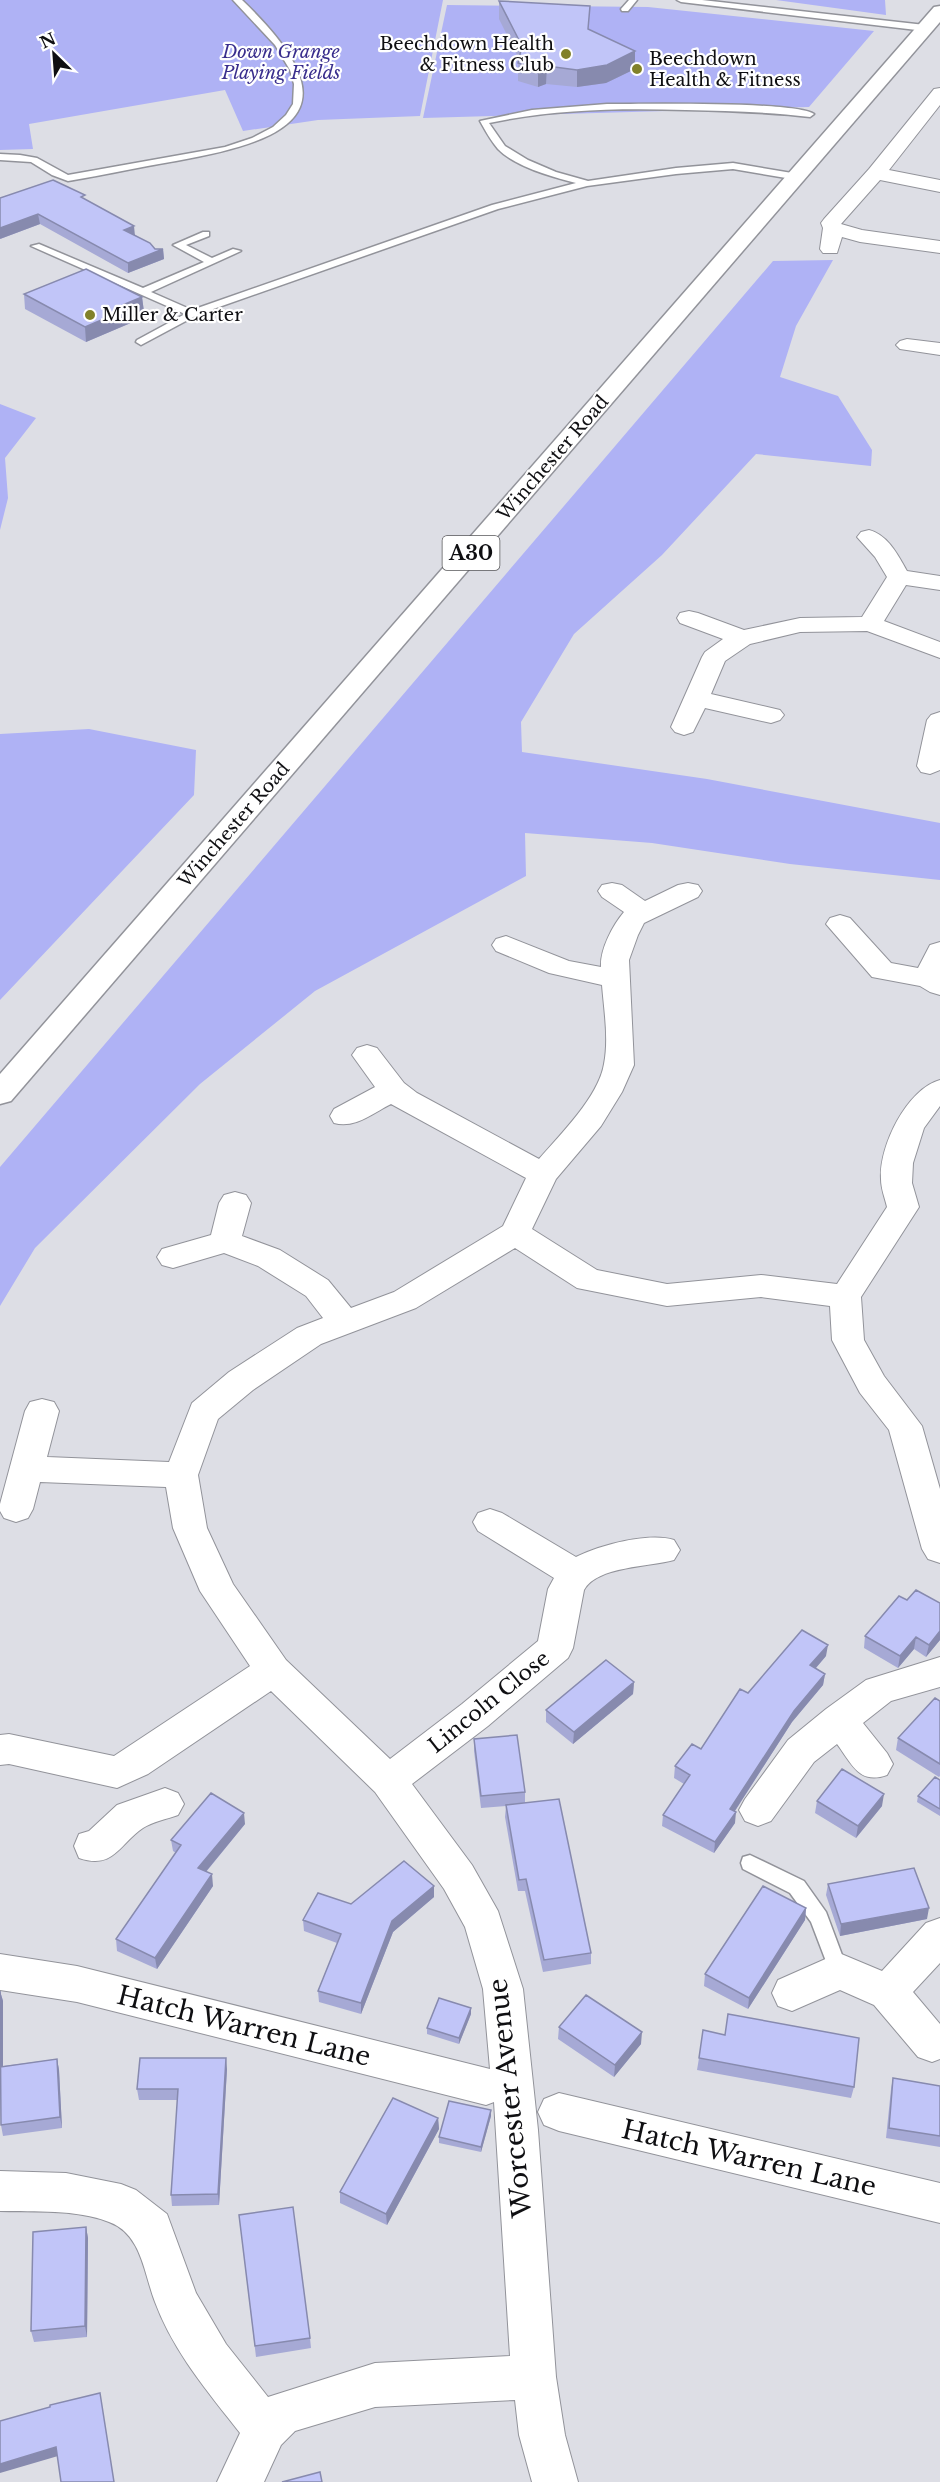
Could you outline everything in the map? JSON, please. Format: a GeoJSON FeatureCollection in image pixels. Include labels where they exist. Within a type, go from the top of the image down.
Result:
{"type":"FeatureCollection","features":[{"type":"Feature","properties":{"kind":"main road","name":"Winchester Road"},"geometry":{"type":"LineString","coordinates":[[0,1094],[933,20]]}},
{"type":"Feature","properties":{"kind":"street"},"geometry":{"type":"LineString","coordinates":[[830,249],[833,228],[831,223],[876,173],[940,93]]}},
{"type":"Feature","properties":{"kind":"street"},"geometry":{"type":"LineString","coordinates":[[876,173],[940,186]]}},
{"type":"Feature","properties":{"kind":"street"},"geometry":{"type":"LineString","coordinates":[[833,228],[860,236],[940,247]]}},
{"type":"Feature","properties":{"kind":"street"},"geometry":{"type":"LineString","coordinates":[[907,345],[940,349]]}},
{"type":"Feature","properties":{"kind":"street"},"geometry":{"type":"LineString","coordinates":[[849,552],[877,545],[899,577],[940,583]]}},
{"type":"Feature","properties":{"kind":"street"},"geometry":{"type":"LineString","coordinates":[[870,624],[899,577]]}},
{"type":"Feature","properties":{"kind":"street"},"geometry":{"type":"LineString","coordinates":[[689,618],[742,638]]}},
{"type":"Feature","properties":{"kind":"street"},"geometry":{"type":"LineString","coordinates":[[684,727],[714,657],[742,638],[800,625],[870,624],[940,651]]}},
{"type":"Feature","properties":{"kind":"street"},"geometry":{"type":"LineString","coordinates":[[697,699],[771,715]]}},
{"type":"Feature","properties":{"kind":"street"},"geometry":{"type":"LineString","coordinates":[[930,766],[940,721]]}},
{"type":"Feature","properties":{"kind":"street"},"geometry":{"type":"LineString","coordinates":[[612,891],[643,912]]}},
{"type":"Feature","properties":{"kind":"street"},"geometry":{"type":"LineString","coordinates":[[688,891],[633,918],[624,935],[615,960],[619,1065],[607,1092],[590,1119],[543,1174],[515,1233],[588,1280],[667,1295],[761,1286],[845,1296]]}},
{"type":"Feature","properties":{"kind":"street"},"geometry":{"type":"LineString","coordinates":[[840,924],[882,971],[934,982],[940,951]]}},
{"type":"Feature","properties":{"kind":"street"},"geometry":{"type":"LineString","coordinates":[[506,945],[568,972],[590,977],[615,977]]}},
{"type":"Feature","properties":{"kind":"street"},"geometry":{"type":"LineString","coordinates":[[367,1054],[393,1090],[406,1100],[543,1174]]}},
{"type":"Feature","properties":{"kind":"street"},"geometry":{"type":"LineString","coordinates":[[345,1116],[393,1090]]}},
{"type":"Feature","properties":{"kind":"street"},"geometry":{"type":"LineString","coordinates":[[940,1090],[929,1098],[904,1135],[895,1177],[903,1207],[845,1296],[848,1340],[873,1384],[905,1426],[940,1549]]}},
{"type":"Feature","properties":{"kind":"street"},"geometry":{"type":"LineString","coordinates":[[225,1242],[235,1203]]}},
{"type":"Feature","properties":{"kind":"street","name":"Worcester Avenue"},"geometry":{"type":"LineString","coordinates":[[515,1233],[470,1263],[405,1300],[309,1336],[241,1381],[204,1412],[181,1475],[189,1528],[218,1591],[273,1670],[388,1780],[458,1877],[484,1923],[503,1989],[517,2130],[534,2377],[542,2435],[555,2482]]}},
{"type":"Feature","properties":{"kind":"street"},"geometry":{"type":"LineString","coordinates":[[173,1257],[225,1242],[269,1258],[316,1288],[345,1323]]}},
{"type":"Feature","properties":{"kind":"street"},"geometry":{"type":"LineString","coordinates":[[16,1509],[42,1411]]}},
{"type":"Feature","properties":{"kind":"street"},"geometry":{"type":"LineString","coordinates":[[26,1469],[181,1475]]}},
{"type":"Feature","properties":{"kind":"street"},"geometry":{"type":"LineString","coordinates":[[490,1522],[575,1573],[601,1560],[662,1550]]}},
{"type":"Feature","properties":{"kind":"street","name":"Lincoln Close"},"geometry":{"type":"LineString","coordinates":[[388,1780],[476,1715],[555,1648],[566,1589],[575,1573]]}},
{"type":"Feature","properties":{"kind":"street"},"geometry":{"type":"LineString","coordinates":[[0,1750],[117,1772],[135,1763],[273,1670]]}},
{"type":"Feature","properties":{"kind":"street"},"geometry":{"type":"LineString","coordinates":[[758,1810],[801,1751],[839,1720],[879,1690],[940,1672]]}},
{"type":"Feature","properties":{"kind":"street"},"geometry":{"type":"LineString","coordinates":[[839,1720],[874,1764]]}},
{"type":"Feature","properties":{"kind":"street"},"geometry":{"type":"LineString","coordinates":[[117,1772],[130,1816]]}},
{"type":"Feature","properties":{"kind":"street"},"geometry":{"type":"LineString","coordinates":[[93,1846],[102,1843],[130,1816],[165,1804]]}},
{"type":"Feature","properties":{"kind":"street"},"geometry":{"type":"LineString","coordinates":[[888,1992],[940,1935]]}},
{"type":"Feature","properties":{"kind":"street"},"geometry":{"type":"LineString","coordinates":[[792,1993],[839,1971],[888,1992],[936,2047]]}},
{"type":"Feature","properties":{"kind":"street","name":"Hatch Warren Lane"},"geometry":{"type":"LineString","coordinates":[[0,1972],[76,1984],[486,2086]]}},
{"type":"Feature","properties":{"kind":"street","name":"Hatch Warren Lane"},"geometry":{"type":"LineString","coordinates":[[559,2112],[940,2203]]}},
{"type":"Feature","properties":{"kind":"street"},"geometry":{"type":"LineString","coordinates":[[0,2191],[66,2193],[121,2204],[152,2228],[177,2303],[210,2360],[265,2428]]}},
{"type":"Feature","properties":{"kind":"street"},"geometry":{"type":"LineString","coordinates":[[240,2482],[265,2428],[282,2413],[375,2385],[534,2377]]}},
{"type":"Feature","properties":{"kind":"lane"},"geometry":{"type":"LineString","coordinates":[[0,157],[20,157],[37,161],[55,175],[68,178],[215,151],[256,140],[275,130],[294,109],[299,97],[297,81],[286,53],[271,33],[237,0]]}},
{"type":"Feature","properties":{"kind":"lane"},"geometry":{"type":"LineString","coordinates":[[625,9],[633,0]]}},
{"type":"Feature","properties":{"kind":"lane"},"geometry":{"type":"LineString","coordinates":[[681,0],[933,20]]}},
{"type":"Feature","properties":{"kind":"lane"},"geometry":{"type":"LineString","coordinates":[[588,184],[553,174],[525,162],[502,148],[484,121],[525,111],[642,107],[770,109],[810,114]]}},
{"type":"Feature","properties":{"kind":"lane"},"geometry":{"type":"LineString","coordinates":[[141,342],[192,313],[495,207],[588,184],[676,171],[733,166],[798,177]]}},
{"type":"Feature","properties":{"kind":"lane"},"geometry":{"type":"LineString","coordinates":[[168,250],[206,234]]}},
{"type":"Feature","properties":{"kind":"lane"},"geometry":{"type":"LineString","coordinates":[[36,246],[192,313]]}},
{"type":"Feature","properties":{"kind":"lane"},"geometry":{"type":"LineString","coordinates":[[178,246],[212,262]]}},
{"type":"Feature","properties":{"kind":"lane"},"geometry":{"type":"LineString","coordinates":[[142,292],[236,251]]}},
{"type":"Feature","properties":{"kind":"lane"},"geometry":{"type":"LineString","coordinates":[[750,1863],[797,1887],[819,1918],[839,1971]]}},
{"type":"Feature","properties":{"kind":"green space","name":"Down Grange Playing Fields"},"geometry":{"type":"Polygon","coordinates":[[[0,0],[443,0],[420,116],[318,120],[243,131],[225,90],[29,124],[33,149],[0,150],[0,0]]]}},
{"type":"Feature","properties":{"kind":"green space"},"geometry":{"type":"Polygon","coordinates":[[[776,0],[885,0],[886,15],[776,0]]]}},
{"type":"Feature","properties":{"kind":"green space","name":"Beechdown Health & Fitness"},"geometry":{"type":"Polygon","coordinates":[[[447,5],[648,7],[874,31],[809,107],[423,118],[447,5]]]}},
{"type":"Feature","properties":{"kind":"green space"},"geometry":{"type":"Polygon","coordinates":[[[833,260],[796,326],[780,377],[838,396],[872,450],[871,466],[756,454],[662,555],[574,634],[521,722],[522,752],[707,779],[940,823],[940,880],[790,864],[652,843],[525,833],[526,876],[315,991],[200,1084],[35,1248],[0,1306],[0,1167],[773,261],[833,260]]]}},
{"type":"Feature","properties":{"kind":"green space"},"geometry":{"type":"Polygon","coordinates":[[[0,404],[36,418],[5,458],[8,498],[0,530],[0,404]]]}},
{"type":"Feature","properties":{"kind":"green space"},"geometry":{"type":"Polygon","coordinates":[[[89,729],[196,750],[194,795],[0,1000],[0,734],[89,729]]]}},
{"type":"Feature","properties":{"kind":"building"},"geometry":{"type":"Polygon","coordinates":[[[499,1],[590,6],[588,29],[635,51],[607,65],[577,70],[547,66],[538,69],[518,63],[522,46],[499,1]]]}},
{"type":"Feature","properties":{"kind":"building"},"geometry":{"type":"Polygon","coordinates":[[[53,180],[85,195],[81,197],[134,226],[124,230],[150,243],[155,249],[163,249],[128,263],[38,214],[0,228],[0,198],[53,180]]]}},
{"type":"Feature","properties":{"kind":"building"},"geometry":{"type":"Polygon","coordinates":[[[86,269],[142,297],[125,304],[132,307],[85,327],[24,294],[86,269]]]}},
{"type":"Feature","properties":{"kind":"building"},"geometry":{"type":"Polygon","coordinates":[[[916,1590],[940,1603],[940,1631],[929,1645],[916,1637],[900,1656],[865,1636],[899,1596],[907,1600],[916,1590]]]}},
{"type":"Feature","properties":{"kind":"building"},"geometry":{"type":"Polygon","coordinates":[[[802,1630],[828,1645],[810,1665],[825,1674],[794,1711],[730,1809],[736,1812],[715,1842],[663,1815],[690,1775],[675,1766],[692,1744],[701,1749],[740,1689],[748,1693],[802,1630]]]}},
{"type":"Feature","properties":{"kind":"building"},"geometry":{"type":"Polygon","coordinates":[[[606,1660],[634,1682],[574,1732],[546,1710],[606,1660]]]}},
{"type":"Feature","properties":{"kind":"building"},"geometry":{"type":"Polygon","coordinates":[[[935,1698],[940,1701],[940,1764],[898,1738],[935,1698]]]}},
{"type":"Feature","properties":{"kind":"building"},"geometry":{"type":"Polygon","coordinates":[[[517,1735],[525,1792],[481,1796],[474,1739],[517,1735]]]}},
{"type":"Feature","properties":{"kind":"building"},"geometry":{"type":"Polygon","coordinates":[[[842,1769],[884,1794],[858,1826],[817,1801],[842,1769]]]}},
{"type":"Feature","properties":{"kind":"building"},"geometry":{"type":"Polygon","coordinates":[[[935,1777],[940,1780],[940,1809],[918,1796],[935,1777]]]}},
{"type":"Feature","properties":{"kind":"building"},"geometry":{"type":"Polygon","coordinates":[[[211,1793],[244,1813],[198,1868],[212,1874],[155,1958],[116,1939],[181,1845],[171,1840],[211,1793]]]}},
{"type":"Feature","properties":{"kind":"building"},"geometry":{"type":"Polygon","coordinates":[[[559,1799],[591,1953],[544,1960],[526,1879],[519,1880],[506,1805],[559,1799]]]}},
{"type":"Feature","properties":{"kind":"building"},"geometry":{"type":"Polygon","coordinates":[[[404,1861],[434,1886],[392,1921],[361,2003],[318,1991],[341,1934],[303,1920],[318,1893],[351,1904],[404,1861]]]}},
{"type":"Feature","properties":{"kind":"building"},"geometry":{"type":"Polygon","coordinates":[[[914,1868],[929,1908],[841,1924],[828,1884],[914,1868]]]}},
{"type":"Feature","properties":{"kind":"building"},"geometry":{"type":"Polygon","coordinates":[[[763,1886],[806,1908],[749,1998],[705,1974],[763,1886]]]}},
{"type":"Feature","properties":{"kind":"building"},"geometry":{"type":"Polygon","coordinates":[[[0,1991],[1,2067],[57,2059],[60,2117],[1,2125],[0,1991]]]}},
{"type":"Feature","properties":{"kind":"building"},"geometry":{"type":"Polygon","coordinates":[[[586,1995],[642,2032],[615,2065],[559,2027],[586,1995]]]}},
{"type":"Feature","properties":{"kind":"building"},"geometry":{"type":"Polygon","coordinates":[[[439,1998],[471,2008],[459,2038],[427,2028],[439,1998]]]}},
{"type":"Feature","properties":{"kind":"building"},"geometry":{"type":"Polygon","coordinates":[[[728,2014],[859,2038],[854,2087],[699,2058],[703,2030],[725,2035],[728,2014]]]}},
{"type":"Feature","properties":{"kind":"building"},"geometry":{"type":"Polygon","coordinates":[[[140,2058],[226,2058],[218,2194],[171,2195],[178,2089],[137,2089],[140,2058]]]}},
{"type":"Feature","properties":{"kind":"building"},"geometry":{"type":"Polygon","coordinates":[[[893,2078],[940,2086],[940,2136],[889,2128],[893,2078]]]}},
{"type":"Feature","properties":{"kind":"building"},"geometry":{"type":"Polygon","coordinates":[[[393,2098],[438,2118],[386,2214],[340,2192],[393,2098]]]}},
{"type":"Feature","properties":{"kind":"building"},"geometry":{"type":"Polygon","coordinates":[[[449,2101],[491,2110],[481,2147],[439,2137],[449,2101]]]}},
{"type":"Feature","properties":{"kind":"building"},"geometry":{"type":"Polygon","coordinates":[[[293,2207],[310,2338],[255,2346],[239,2215],[293,2207]]]}},
{"type":"Feature","properties":{"kind":"building"},"geometry":{"type":"Polygon","coordinates":[[[86,2227],[85,2326],[31,2331],[33,2232],[86,2227]]]}},
{"type":"Feature","properties":{"kind":"building"},"geometry":{"type":"Polygon","coordinates":[[[100,2393],[114,2482],[61,2482],[56,2447],[0,2464],[0,2421],[50,2407],[50,2405],[100,2393]]]}},
{"type":"Feature","properties":{"kind":"building"},"geometry":{"type":"Polygon","coordinates":[[[320,2472],[322,2482],[282,2482],[320,2472]]]}},
{"type":"Feature","properties":{"kind":"place","name":"Beechdown Health & Fitness Club"},"geometry":{"type":"Point","coordinates":[566,54]}},
{"type":"Feature","properties":{"kind":"place","name":"Beechdown Health & Fitness"},"geometry":{"type":"Point","coordinates":[637,69]}},
{"type":"Feature","properties":{"kind":"place","name":"Miller & Carter"},"geometry":{"type":"Point","coordinates":[90,315]}}]}
